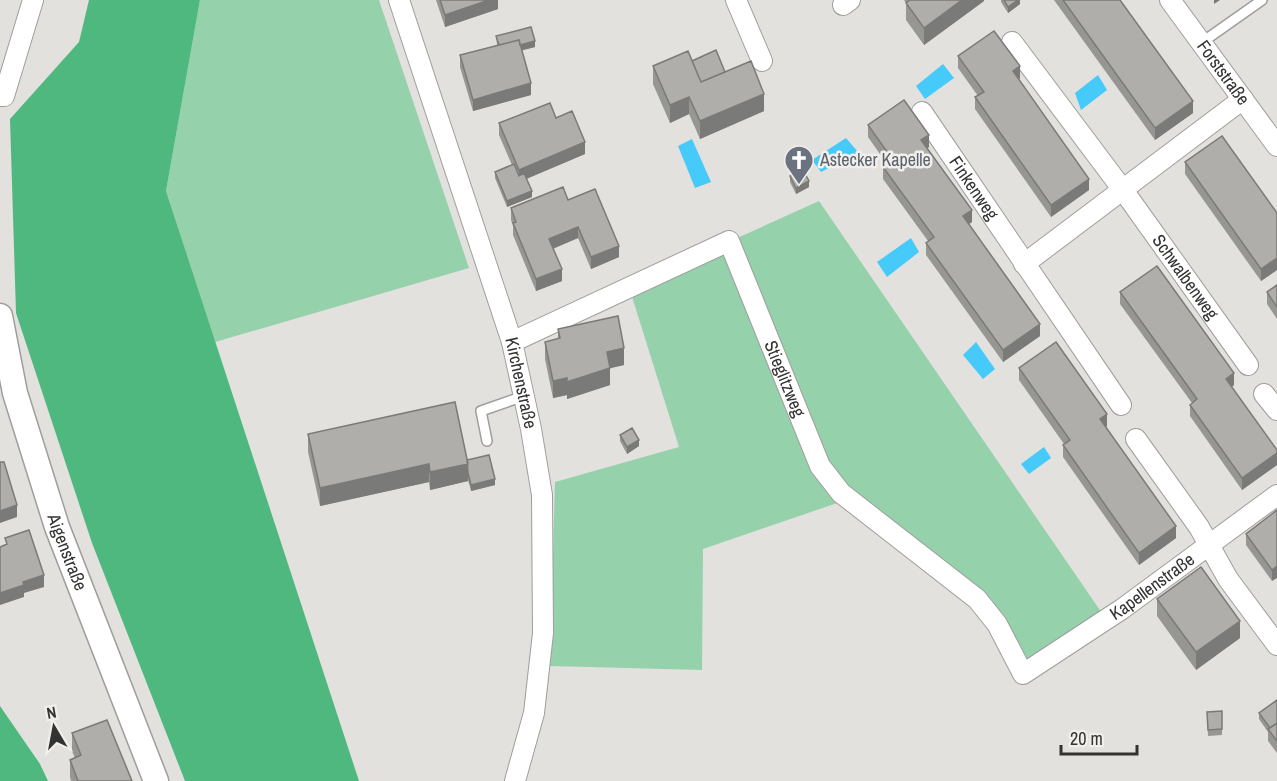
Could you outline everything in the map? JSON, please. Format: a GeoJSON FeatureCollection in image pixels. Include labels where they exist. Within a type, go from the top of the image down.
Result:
{"type":"FeatureCollection","features":[{"type":"Feature","properties":{"kind":"street"},"geometry":{"type":"LineString","coordinates":[[0,96],[4,96],[33,0]]}},
{"type":"Feature","properties":{"kind":"street","name":"Kirchenstraße"},"geometry":{"type":"LineString","coordinates":[[399,0],[512,342],[542,495],[543,633],[534,713],[515,781]]}},
{"type":"Feature","properties":{"kind":"street"},"geometry":{"type":"LineString","coordinates":[[736,0],[762,61]]}},
{"type":"Feature","properties":{"kind":"street","name":"Forststraße"},"geometry":{"type":"LineString","coordinates":[[1170,0],[1277,146]]}},
{"type":"Feature","properties":{"kind":"street","name":"Schwalbenweg"},"geometry":{"type":"LineString","coordinates":[[1012,42],[1123,190],[1248,365]]}},
{"type":"Feature","properties":{"kind":"street"},"geometry":{"type":"LineString","coordinates":[[1024,264],[1243,99]]}},
{"type":"Feature","properties":{"kind":"street","name":"Finkenweg"},"geometry":{"type":"LineString","coordinates":[[922,112],[1121,405]]}},
{"type":"Feature","properties":{"kind":"street","name":"Stieglitzweg"},"geometry":{"type":"LineString","coordinates":[[512,342],[729,242],[820,466],[842,493],[977,599],[997,624],[1023,674]]}},
{"type":"Feature","properties":{"kind":"street","name":"Aigenstraße"},"geometry":{"type":"LineString","coordinates":[[0,316],[15,393],[57,527],[156,781]]}},
{"type":"Feature","properties":{"kind":"street"},"geometry":{"type":"LineString","coordinates":[[1264,394],[1277,410]]}},
{"type":"Feature","properties":{"kind":"street"},"geometry":{"type":"LineString","coordinates":[[1136,439],[1199,527],[1228,579],[1277,645]]}},
{"type":"Feature","properties":{"kind":"street","name":"Kapellenstraße"},"geometry":{"type":"LineString","coordinates":[[1023,674],[1122,609],[1277,495]]}},
{"type":"Feature","properties":{"kind":"lane"},"geometry":{"type":"LineString","coordinates":[[1201,43],[1262,0]]}},
{"type":"Feature","properties":{"kind":"lane"},"geometry":{"type":"LineString","coordinates":[[487,441],[481,411],[524,396]]}},
{"type":"Feature","properties":{"kind":"green space"},"geometry":{"type":"Polygon","coordinates":[[[89,0],[200,0],[166,191],[359,781],[185,781],[92,543],[16,313],[10,119],[79,42],[89,0]]]}},
{"type":"Feature","properties":{"kind":"green space"},"geometry":{"type":"Polygon","coordinates":[[[200,0],[379,0],[469,268],[215,342],[166,191],[200,0]]]}},
{"type":"Feature","properties":{"kind":"green space"},"geometry":{"type":"Polygon","coordinates":[[[819,201],[1106,619],[1023,674],[997,624],[849,499],[703,549],[702,670],[550,666],[555,482],[679,447],[629,287],[819,201]]]}},
{"type":"Feature","properties":{"kind":"green space"},"geometry":{"type":"Polygon","coordinates":[[[0,706],[40,764],[48,781],[0,781],[0,706]]]}},
{"type":"Feature","properties":{"kind":"water"},"geometry":{"type":"Polygon","coordinates":[[[943,64],[954,78],[925,99],[916,86],[943,64]]]}},
{"type":"Feature","properties":{"kind":"water"},"geometry":{"type":"Polygon","coordinates":[[[1098,75],[1107,90],[1081,110],[1075,93],[1098,75]]]}},
{"type":"Feature","properties":{"kind":"water"},"geometry":{"type":"Polygon","coordinates":[[[846,138],[859,153],[821,172],[812,160],[846,138]]]}},
{"type":"Feature","properties":{"kind":"water"},"geometry":{"type":"Polygon","coordinates":[[[692,139],[711,182],[695,188],[678,146],[692,139]]]}},
{"type":"Feature","properties":{"kind":"water"},"geometry":{"type":"Polygon","coordinates":[[[911,238],[919,252],[887,277],[877,262],[911,238]]]}},
{"type":"Feature","properties":{"kind":"water"},"geometry":{"type":"Polygon","coordinates":[[[976,342],[995,369],[983,379],[963,355],[976,342]]]}},
{"type":"Feature","properties":{"kind":"water"},"geometry":{"type":"Polygon","coordinates":[[[1044,447],[1051,458],[1029,474],[1021,464],[1044,447]]]}},
{"type":"Feature","properties":{"kind":"building"},"geometry":{"type":"Polygon","coordinates":[[[440,0],[489,0],[445,15],[440,0]]]}},
{"type":"Feature","properties":{"kind":"building"},"geometry":{"type":"Polygon","coordinates":[[[910,0],[962,0],[924,28],[906,3],[910,0]]]}},
{"type":"Feature","properties":{"kind":"building"},"geometry":{"type":"Polygon","coordinates":[[[1004,0],[1018,0],[1008,7],[1004,0]]]}},
{"type":"Feature","properties":{"kind":"building"},"geometry":{"type":"Polygon","coordinates":[[[1063,0],[1120,0],[1193,101],[1155,128],[1063,0]]]}},
{"type":"Feature","properties":{"kind":"building"},"geometry":{"type":"Polygon","coordinates":[[[531,27],[535,41],[520,45],[519,40],[499,45],[496,36],[531,27]]]}},
{"type":"Feature","properties":{"kind":"building"},"geometry":{"type":"Polygon","coordinates":[[[994,31],[1020,66],[1013,71],[1089,179],[1051,205],[975,97],[984,92],[958,56],[994,31]]]}},
{"type":"Feature","properties":{"kind":"building"},"geometry":{"type":"Polygon","coordinates":[[[519,40],[531,83],[473,100],[460,55],[519,40]]]}},
{"type":"Feature","properties":{"kind":"building"},"geometry":{"type":"Polygon","coordinates":[[[716,50],[725,72],[701,82],[692,61],[716,50]]]}},
{"type":"Feature","properties":{"kind":"building"},"geometry":{"type":"Polygon","coordinates":[[[688,51],[701,82],[751,61],[764,94],[700,121],[689,97],[670,105],[653,66],[688,51]]]}},
{"type":"Feature","properties":{"kind":"building"},"geometry":{"type":"Polygon","coordinates":[[[904,100],[929,135],[921,140],[972,210],[963,216],[1040,324],[1003,350],[926,243],[934,237],[883,167],[893,160],[868,125],[904,100]]]}},
{"type":"Feature","properties":{"kind":"building"},"geometry":{"type":"Polygon","coordinates":[[[550,103],[556,118],[572,111],[585,142],[519,170],[499,123],[550,103]]]}},
{"type":"Feature","properties":{"kind":"building"},"geometry":{"type":"Polygon","coordinates":[[[1222,136],[1277,213],[1277,258],[1261,269],[1185,162],[1222,136]]]}},
{"type":"Feature","properties":{"kind":"building"},"geometry":{"type":"Polygon","coordinates":[[[514,164],[519,176],[524,173],[532,191],[507,201],[495,172],[514,164]]]}},
{"type":"Feature","properties":{"kind":"building"},"geometry":{"type":"Polygon","coordinates":[[[803,170],[809,181],[796,188],[790,176],[803,170]]]}},
{"type":"Feature","properties":{"kind":"building"},"geometry":{"type":"Polygon","coordinates":[[[563,187],[568,200],[595,189],[619,246],[591,257],[578,227],[549,239],[562,269],[536,279],[513,223],[516,222],[511,208],[563,187]]]}},
{"type":"Feature","properties":{"kind":"building"},"geometry":{"type":"Polygon","coordinates":[[[1157,266],[1234,373],[1226,379],[1277,450],[1277,453],[1242,478],[1190,405],[1197,399],[1120,292],[1157,266]]]}},
{"type":"Feature","properties":{"kind":"building"},"geometry":{"type":"Polygon","coordinates":[[[1277,285],[1277,307],[1267,292],[1277,285]]]}},
{"type":"Feature","properties":{"kind":"building"},"geometry":{"type":"Polygon","coordinates":[[[618,316],[624,348],[607,352],[610,368],[567,382],[567,378],[553,381],[545,342],[560,338],[558,329],[618,316]]]}},
{"type":"Feature","properties":{"kind":"building"},"geometry":{"type":"Polygon","coordinates":[[[1056,342],[1107,414],[1100,419],[1176,526],[1139,553],[1063,445],[1070,440],[1019,368],[1056,342]]]}},
{"type":"Feature","properties":{"kind":"building"},"geometry":{"type":"Polygon","coordinates":[[[455,402],[468,464],[430,472],[429,464],[320,488],[308,434],[455,402]]]}},
{"type":"Feature","properties":{"kind":"building"},"geometry":{"type":"Polygon","coordinates":[[[632,428],[639,440],[627,447],[620,435],[632,428]]]}},
{"type":"Feature","properties":{"kind":"building"},"geometry":{"type":"Polygon","coordinates":[[[489,455],[495,479],[471,485],[467,460],[489,455]]]}},
{"type":"Feature","properties":{"kind":"building"},"geometry":{"type":"Polygon","coordinates":[[[0,462],[4,462],[17,505],[0,511],[0,462]]]}},
{"type":"Feature","properties":{"kind":"building"},"geometry":{"type":"Polygon","coordinates":[[[1277,510],[1277,566],[1272,570],[1246,534],[1277,510]]]}},
{"type":"Feature","properties":{"kind":"building"},"geometry":{"type":"Polygon","coordinates":[[[29,530],[44,575],[0,593],[0,547],[7,544],[5,538],[29,530]]]}},
{"type":"Feature","properties":{"kind":"building"},"geometry":{"type":"Polygon","coordinates":[[[1201,567],[1240,621],[1196,652],[1157,599],[1201,567]]]}},
{"type":"Feature","properties":{"kind":"building"},"geometry":{"type":"Polygon","coordinates":[[[1277,700],[1277,723],[1270,728],[1259,713],[1277,700]]]}},
{"type":"Feature","properties":{"kind":"building"},"geometry":{"type":"Polygon","coordinates":[[[1222,711],[1222,729],[1208,730],[1207,712],[1222,711]]]}},
{"type":"Feature","properties":{"kind":"building"},"geometry":{"type":"Polygon","coordinates":[[[107,720],[132,781],[78,781],[70,760],[81,755],[72,733],[107,720]]]}},
{"type":"Feature","properties":{"kind":"building"},"geometry":{"type":"Polygon","coordinates":[[[1277,723],[1277,741],[1268,729],[1277,723]]]}},
{"type":"Feature","properties":{"kind":"place","name":"Astecker Kapelle"},"geometry":{"type":"Point","coordinates":[799,186]}}]}
